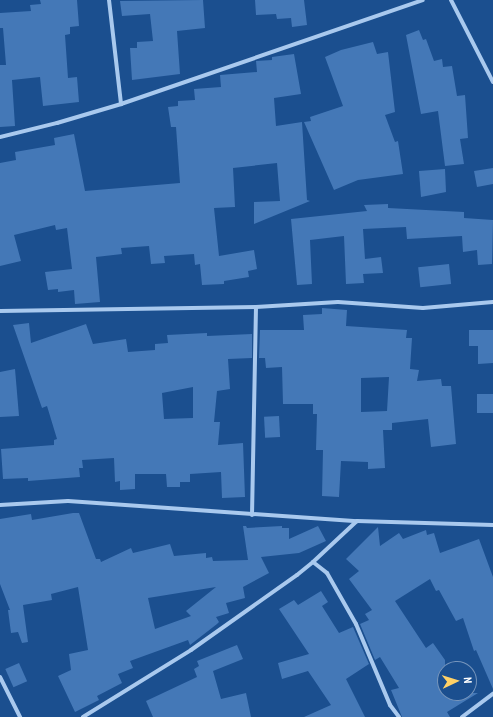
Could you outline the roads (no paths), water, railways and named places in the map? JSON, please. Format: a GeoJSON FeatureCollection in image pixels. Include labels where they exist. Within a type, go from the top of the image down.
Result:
{"type":"FeatureCollection","features":[{"type":"Feature","properties":{"kind":"street"},"geometry":{"type":"LineString","coordinates":[[109,0],[121,104]]}},
{"type":"Feature","properties":{"kind":"street"},"geometry":{"type":"LineString","coordinates":[[0,138],[121,104],[423,0]]}},
{"type":"Feature","properties":{"kind":"street"},"geometry":{"type":"LineString","coordinates":[[451,0],[493,82]]}},
{"type":"Feature","properties":{"kind":"street"},"geometry":{"type":"LineString","coordinates":[[0,311],[256,306],[338,302],[422,308],[493,302]]}},
{"type":"Feature","properties":{"kind":"street"},"geometry":{"type":"LineString","coordinates":[[252,515],[256,306]]}},
{"type":"Feature","properties":{"kind":"street"},"geometry":{"type":"LineString","coordinates":[[0,505],[68,501],[252,515],[357,521],[493,525]]}},
{"type":"Feature","properties":{"kind":"street"},"geometry":{"type":"LineString","coordinates":[[83,717],[191,650],[313,562],[357,521]]}},
{"type":"Feature","properties":{"kind":"street"},"geometry":{"type":"LineString","coordinates":[[313,562],[327,573],[356,624],[390,705],[399,717]]}},
{"type":"Feature","properties":{"kind":"street"},"geometry":{"type":"LineString","coordinates":[[0,677],[20,717]]}},
{"type":"Feature","properties":{"kind":"street"},"geometry":{"type":"LineString","coordinates":[[462,717],[493,694]]}}]}
